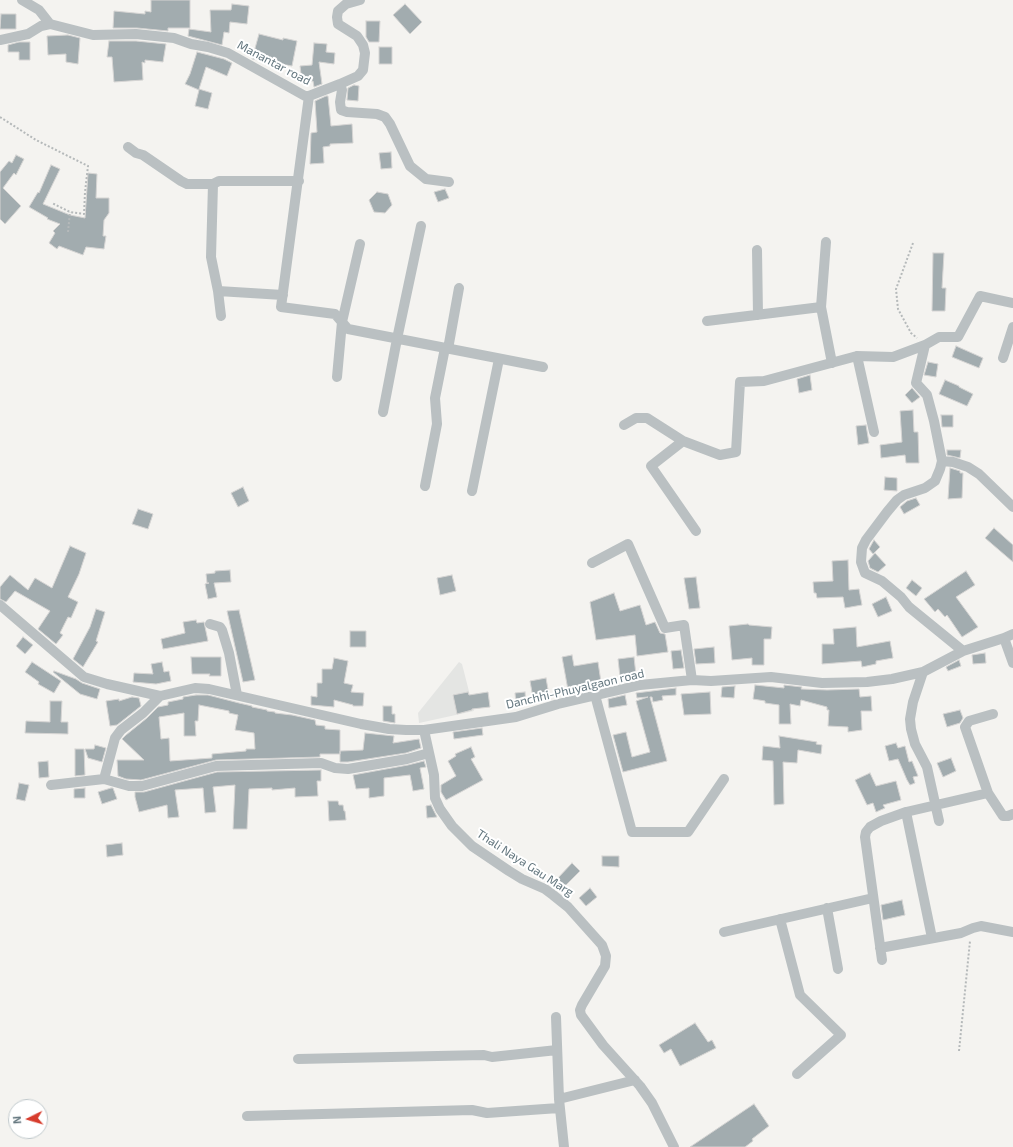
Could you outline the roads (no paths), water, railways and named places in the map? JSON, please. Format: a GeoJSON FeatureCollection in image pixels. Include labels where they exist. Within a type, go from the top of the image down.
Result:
{"type":"FeatureCollection","features":[{"type":"Feature","properties":{"kind":"street"},"geometry":{"type":"LineString","coordinates":[[0,40],[28,34],[41,26],[50,24],[39,10],[22,0]]}},
{"type":"Feature","properties":{"kind":"street","name":"Manantar road"},"geometry":{"type":"LineString","coordinates":[[50,24],[93,35],[136,34],[166,37],[208,47],[228,53],[298,94],[309,96],[358,76],[363,70],[365,53],[363,46],[357,36],[338,24],[337,17],[338,10],[346,4],[360,0]]}},
{"type":"Feature","properties":{"kind":"street"},"geometry":{"type":"LineString","coordinates":[[340,84],[342,90],[340,102],[341,110],[347,112],[377,114],[385,117],[390,124],[410,166],[426,179],[449,182]]}},
{"type":"Feature","properties":{"kind":"street"},"geometry":{"type":"LineString","coordinates":[[309,96],[299,181],[281,307],[336,314],[348,329],[543,367]]}},
{"type":"Feature","properties":{"kind":"street"},"geometry":{"type":"LineString","coordinates":[[128,147],[187,184],[213,184],[219,181],[299,181]]}},
{"type":"Feature","properties":{"kind":"street"},"geometry":{"type":"LineString","coordinates":[[213,184],[211,257],[218,291],[221,316]]}},
{"type":"Feature","properties":{"kind":"street"},"geometry":{"type":"LineString","coordinates":[[383,412],[421,226]]}},
{"type":"Feature","properties":{"kind":"street"},"geometry":{"type":"LineString","coordinates":[[826,242],[821,307],[832,363]]}},
{"type":"Feature","properties":{"kind":"street"},"geometry":{"type":"LineString","coordinates":[[337,377],[342,322],[360,244]]}},
{"type":"Feature","properties":{"kind":"street"},"geometry":{"type":"LineString","coordinates":[[757,250],[758,315]]}},
{"type":"Feature","properties":{"kind":"street"},"geometry":{"type":"LineString","coordinates":[[425,486],[437,424],[435,398],[459,288]]}},
{"type":"Feature","properties":{"kind":"street"},"geometry":{"type":"LineString","coordinates":[[218,291],[283,295]]}},
{"type":"Feature","properties":{"kind":"street"},"geometry":{"type":"LineString","coordinates":[[624,425],[636,418],[646,418],[683,441],[720,455],[736,452],[740,382],[764,381],[857,356],[893,356],[925,345],[939,338],[958,337],[980,296],[1013,303]]}},
{"type":"Feature","properties":{"kind":"street"},"geometry":{"type":"LineString","coordinates":[[707,321],[821,307]]}},
{"type":"Feature","properties":{"kind":"street"},"geometry":{"type":"LineString","coordinates":[[1003,358],[1013,327]]}},
{"type":"Feature","properties":{"kind":"street"},"geometry":{"type":"LineString","coordinates":[[925,345],[916,383],[927,395],[942,461],[940,469],[935,481],[925,488],[904,495],[897,500],[864,544],[862,548],[861,562],[865,573],[882,581],[902,597],[909,608],[963,651]]}},
{"type":"Feature","properties":{"kind":"street"},"geometry":{"type":"LineString","coordinates":[[857,356],[874,432]]}},
{"type":"Feature","properties":{"kind":"street"},"geometry":{"type":"LineString","coordinates":[[472,491],[499,359]]}},
{"type":"Feature","properties":{"kind":"street"},"geometry":{"type":"LineString","coordinates":[[683,441],[651,466],[696,531]]}},
{"type":"Feature","properties":{"kind":"street"},"geometry":{"type":"LineString","coordinates":[[942,461],[968,467],[979,474],[1013,507]]}},
{"type":"Feature","properties":{"kind":"street"},"geometry":{"type":"LineString","coordinates":[[592,563],[628,544],[665,628],[684,625],[692,680]]}},
{"type":"Feature","properties":{"kind":"street","name":"Danchhi-Phuyalgaon road"},"geometry":{"type":"LineString","coordinates":[[0,604],[84,677],[107,684],[160,696],[194,688],[209,689],[389,729],[424,730],[516,717],[558,704],[640,685],[692,680],[711,681],[771,677],[822,683],[867,682],[892,679],[923,672],[963,651],[1009,636]]}},
{"type":"Feature","properties":{"kind":"street"},"geometry":{"type":"LineString","coordinates":[[210,624],[217,625],[222,630],[229,653],[237,695]]}},
{"type":"Feature","properties":{"kind":"street"},"geometry":{"type":"LineString","coordinates":[[1009,636],[1013,663]]}},
{"type":"Feature","properties":{"kind":"street"},"geometry":{"type":"LineString","coordinates":[[923,672],[910,719],[911,729],[914,744],[927,767],[939,821]]}},
{"type":"Feature","properties":{"kind":"street"},"geometry":{"type":"LineString","coordinates":[[595,695],[632,832],[688,832],[724,779]]}},
{"type":"Feature","properties":{"kind":"street"},"geometry":{"type":"LineString","coordinates":[[104,779],[115,738],[121,730],[143,713],[160,696]]}},
{"type":"Feature","properties":{"kind":"street"},"geometry":{"type":"LineString","coordinates":[[993,714],[969,721],[965,727],[988,793],[1003,816],[1013,814]]}},
{"type":"Feature","properties":{"kind":"street","name":"Thali Naya Gau Marg"},"geometry":{"type":"LineString","coordinates":[[424,730],[434,775],[435,798],[444,816],[452,826],[472,846],[508,871],[553,894],[568,907],[602,945],[606,956],[605,966],[582,1005],[580,1015],[603,1045],[635,1080],[652,1103],[674,1147]]}},
{"type":"Feature","properties":{"kind":"street"},"geometry":{"type":"LineString","coordinates":[[51,785],[104,779],[129,786],[142,786],[216,766],[321,762],[335,768],[348,769],[407,759],[429,752]]}},
{"type":"Feature","properties":{"kind":"street"},"geometry":{"type":"LineString","coordinates":[[882,960],[865,837],[866,832],[870,827],[881,821],[906,812],[988,793]]}},
{"type":"Feature","properties":{"kind":"street"},"geometry":{"type":"LineString","coordinates":[[906,812],[932,938]]}},
{"type":"Feature","properties":{"kind":"street"},"geometry":{"type":"LineString","coordinates":[[724,932],[873,898]]}},
{"type":"Feature","properties":{"kind":"street"},"geometry":{"type":"LineString","coordinates":[[827,908],[838,969]]}},
{"type":"Feature","properties":{"kind":"street"},"geometry":{"type":"LineString","coordinates":[[780,919],[800,995],[841,1035],[797,1074]]}},
{"type":"Feature","properties":{"kind":"street"},"geometry":{"type":"LineString","coordinates":[[880,948],[961,933],[971,928],[981,926],[1013,932]]}},
{"type":"Feature","properties":{"kind":"street"},"geometry":{"type":"LineString","coordinates":[[556,1016],[559,1103],[564,1147]]}},
{"type":"Feature","properties":{"kind":"street"},"geometry":{"type":"LineString","coordinates":[[298,1059],[484,1055],[492,1057],[557,1050]]}},
{"type":"Feature","properties":{"kind":"street"},"geometry":{"type":"LineString","coordinates":[[247,1116],[472,1110],[487,1113],[559,1103],[635,1080]]}}]}
